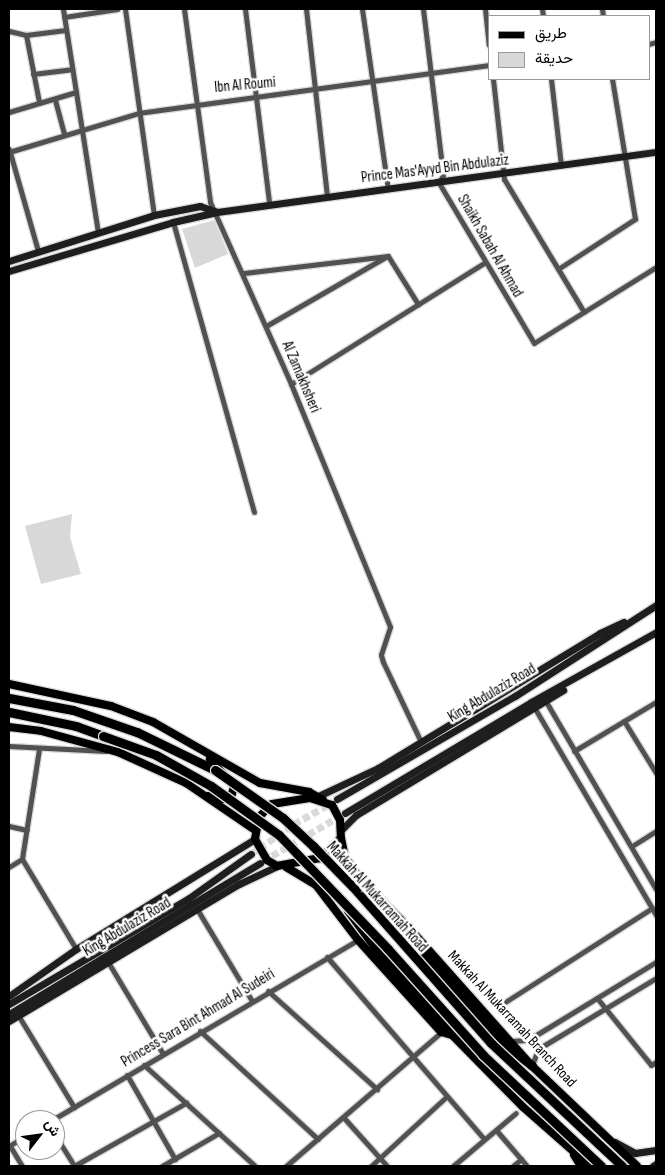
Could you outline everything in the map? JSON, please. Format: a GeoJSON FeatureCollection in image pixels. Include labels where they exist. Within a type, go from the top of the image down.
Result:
{"type":"FeatureCollection","features":[{"type":"Feature","properties":{"kind":"highway","name":"Makkah Al Mukarramah Road"},"geometry":{"type":"LineString","coordinates":[[9,698],[73,710],[128,729],[215,770],[283,818],[353,887],[491,1043],[622,1166]]}},
{"type":"Feature","properties":{"kind":"highway","name":"Makkah Al Mukarramah Road"},"geometry":{"type":"LineString","coordinates":[[9,712],[40,717],[103,736],[156,755],[211,786],[279,835],[336,893],[483,1055],[601,1166]]}},
{"type":"Feature","properties":{"kind":"highway"},"geometry":{"type":"LineString","coordinates":[[9,717],[40,717]]}},
{"type":"Feature","properties":{"kind":"highway"},"geometry":{"type":"LineString","coordinates":[[353,887],[392,919],[502,1043],[532,1066]]}},
{"type":"Feature","properties":{"kind":"main road","name":"Prince Mas'Ayyd Bin Abdulaziz"},"geometry":{"type":"LineString","coordinates":[[9,271],[173,222],[217,212],[269,203],[439,183],[656,152]]}},
{"type":"Feature","properties":{"kind":"main road"},"geometry":{"type":"LineString","coordinates":[[9,261],[154,215],[200,206],[217,212]]}},
{"type":"Feature","properties":{"kind":"main road"},"geometry":{"type":"LineString","coordinates":[[58,245],[62,255]]}},
{"type":"Feature","properties":{"kind":"main road","name":"King Abdulaziz Road"},"geometry":{"type":"LineString","coordinates":[[337,800],[602,643],[633,618],[656,605]]}},
{"type":"Feature","properties":{"kind":"main road"},"geometry":{"type":"LineString","coordinates":[[452,1035],[441,1032],[358,940],[316,885],[267,860],[255,839],[255,830],[259,817],[272,804],[318,799],[334,791],[421,742],[600,633],[633,618]]}},
{"type":"Feature","properties":{"kind":"main road","name":"King Abdulaziz Road"},"geometry":{"type":"LineString","coordinates":[[345,813],[531,702],[635,647],[656,632]]}},
{"type":"Feature","properties":{"kind":"main road"},"geometry":{"type":"LineString","coordinates":[[9,1021],[239,884],[282,867],[320,858],[356,815],[635,647]]}},
{"type":"Feature","properties":{"kind":"main road"},"geometry":{"type":"LineString","coordinates":[[9,684],[111,706],[152,722],[260,783],[309,792],[337,813],[341,834]]}},
{"type":"Feature","properties":{"kind":"main road"},"geometry":{"type":"LineString","coordinates":[[9,727],[41,731],[118,752],[186,783],[255,830]]}},
{"type":"Feature","properties":{"kind":"main road"},"geometry":{"type":"LineString","coordinates":[[201,749],[234,786],[232,794],[224,800],[204,795]]}},
{"type":"Feature","properties":{"kind":"main road","name":"Makkah Al Mukarramah Branch Road"},"geometry":{"type":"LineString","coordinates":[[341,834],[351,867],[532,1066],[637,1166]]}},
{"type":"Feature","properties":{"kind":"main road"},"geometry":{"type":"LineString","coordinates":[[9,996],[76,949],[255,839]]}},
{"type":"Feature","properties":{"kind":"main road","name":"King Abdulaziz Road"},"geometry":{"type":"LineString","coordinates":[[9,1004],[189,898],[251,854]]}},
{"type":"Feature","properties":{"kind":"main road","name":"King Abdulaziz Road"},"geometry":{"type":"LineString","coordinates":[[9,1014],[260,863]]}},
{"type":"Feature","properties":{"kind":"main road"},"geometry":{"type":"LineString","coordinates":[[336,893],[379,953],[452,1035],[523,1107],[590,1166]]}},
{"type":"Feature","properties":{"kind":"main road"},"geometry":{"type":"LineString","coordinates":[[612,1141],[635,1153],[656,1150]]}},
{"type":"Feature","properties":{"kind":"main road"},"geometry":{"type":"LineString","coordinates":[[564,1142],[581,1166]]}},
{"type":"Feature","properties":{"kind":"main road"},"geometry":{"type":"LineString","coordinates":[[652,1166],[656,1164]]}},
{"type":"Feature","properties":{"kind":"street"},"geometry":{"type":"LineString","coordinates":[[63,9],[98,232]]}},
{"type":"Feature","properties":{"kind":"street"},"geometry":{"type":"LineString","coordinates":[[64,16],[116,9]]}},
{"type":"Feature","properties":{"kind":"street"},"geometry":{"type":"LineString","coordinates":[[124,9],[154,215]]}},
{"type":"Feature","properties":{"kind":"street","name":"Al Zamakhsheri"},"geometry":{"type":"LineString","coordinates":[[184,9],[210,202],[217,212],[244,273],[390,627],[381,655],[382,662],[421,742]]}},
{"type":"Feature","properties":{"kind":"street"},"geometry":{"type":"LineString","coordinates":[[245,9],[269,203]]}},
{"type":"Feature","properties":{"kind":"street"},"geometry":{"type":"LineString","coordinates":[[306,9],[327,196]]}},
{"type":"Feature","properties":{"kind":"street"},"geometry":{"type":"LineString","coordinates":[[362,9],[388,189]]}},
{"type":"Feature","properties":{"kind":"street","name":"Shaikh Sabah Al Ahmad"},"geometry":{"type":"LineString","coordinates":[[423,9],[443,175],[439,183],[484,263],[534,343],[584,312]]}},
{"type":"Feature","properties":{"kind":"street"},"geometry":{"type":"LineString","coordinates":[[485,9],[488,36]]}},
{"type":"Feature","properties":{"kind":"street"},"geometry":{"type":"LineString","coordinates":[[9,31],[26,35],[66,30]]}},
{"type":"Feature","properties":{"kind":"street"},"geometry":{"type":"LineString","coordinates":[[26,35],[40,102]]}},
{"type":"Feature","properties":{"kind":"street","name":"Ibn Al Roumi"},"geometry":{"type":"LineString","coordinates":[[9,151],[81,128],[139,113],[198,102],[256,98],[488,65]]}},
{"type":"Feature","properties":{"kind":"street"},"geometry":{"type":"LineString","coordinates":[[33,74],[72,69]]}},
{"type":"Feature","properties":{"kind":"street"},"geometry":{"type":"LineString","coordinates":[[493,80],[505,174],[504,179],[584,312],[656,267]]}},
{"type":"Feature","properties":{"kind":"street"},"geometry":{"type":"LineString","coordinates":[[551,80],[561,165]]}},
{"type":"Feature","properties":{"kind":"street"},"geometry":{"type":"LineString","coordinates":[[558,269],[636,220],[612,80]]}},
{"type":"Feature","properties":{"kind":"street"},"geometry":{"type":"LineString","coordinates":[[9,112],[40,102],[55,100],[76,92]]}},
{"type":"Feature","properties":{"kind":"street"},"geometry":{"type":"LineString","coordinates":[[55,100],[64,134]]}},
{"type":"Feature","properties":{"kind":"street"},"geometry":{"type":"LineString","coordinates":[[9,151],[38,251]]}},
{"type":"Feature","properties":{"kind":"street"},"geometry":{"type":"LineString","coordinates":[[173,222],[254,512]]}},
{"type":"Feature","properties":{"kind":"street"},"geometry":{"type":"LineString","coordinates":[[388,256],[418,304]]}},
{"type":"Feature","properties":{"kind":"street"},"geometry":{"type":"LineString","coordinates":[[244,273],[388,256]]}},
{"type":"Feature","properties":{"kind":"street"},"geometry":{"type":"LineString","coordinates":[[266,326],[388,256]]}},
{"type":"Feature","properties":{"kind":"street"},"geometry":{"type":"LineString","coordinates":[[290,384],[484,263]]}},
{"type":"Feature","properties":{"kind":"street"},"geometry":{"type":"LineString","coordinates":[[545,700],[656,889]]}},
{"type":"Feature","properties":{"kind":"street"},"geometry":{"type":"LineString","coordinates":[[574,751],[656,702]]}},
{"type":"Feature","properties":{"kind":"street"},"geometry":{"type":"LineString","coordinates":[[534,707],[656,915]]}},
{"type":"Feature","properties":{"kind":"street"},"geometry":{"type":"LineString","coordinates":[[624,721],[656,774]]}},
{"type":"Feature","properties":{"kind":"street"},"geometry":{"type":"LineString","coordinates":[[9,746],[118,752]]}},
{"type":"Feature","properties":{"kind":"street"},"geometry":{"type":"LineString","coordinates":[[39,749],[22,859],[76,949]]}},
{"type":"Feature","properties":{"kind":"street"},"geometry":{"type":"LineString","coordinates":[[9,826],[27,830]]}},
{"type":"Feature","properties":{"kind":"street"},"geometry":{"type":"LineString","coordinates":[[632,846],[656,831]]}},
{"type":"Feature","properties":{"kind":"street"},"geometry":{"type":"LineString","coordinates":[[9,867],[22,859]]}},
{"type":"Feature","properties":{"kind":"street"},"geometry":{"type":"LineString","coordinates":[[502,1004],[652,908]]}},
{"type":"Feature","properties":{"kind":"street"},"geometry":{"type":"LineString","coordinates":[[198,909],[252,1001]]}},
{"type":"Feature","properties":{"kind":"street","name":"Princess Sara Bint Ahmad Al Sudeiri"},"geometry":{"type":"LineString","coordinates":[[65,1112],[268,991],[358,940]]}},
{"type":"Feature","properties":{"kind":"street"},"geometry":{"type":"LineString","coordinates":[[327,957],[484,1139]]}},
{"type":"Feature","properties":{"kind":"street"},"geometry":{"type":"LineString","coordinates":[[108,962],[163,1054]]}},
{"type":"Feature","properties":{"kind":"street"},"geometry":{"type":"LineString","coordinates":[[510,1041],[522,1042],[532,1038],[656,962]]}},
{"type":"Feature","properties":{"kind":"street"},"geometry":{"type":"LineString","coordinates":[[532,1066],[534,1055],[539,1048],[606,1010],[656,978]]}},
{"type":"Feature","properties":{"kind":"street"},"geometry":{"type":"LineString","coordinates":[[268,991],[377,1089]]}},
{"type":"Feature","properties":{"kind":"street"},"geometry":{"type":"LineString","coordinates":[[597,998],[654,1064]]}},
{"type":"Feature","properties":{"kind":"street"},"geometry":{"type":"LineString","coordinates":[[18,1015],[74,1107]]}},
{"type":"Feature","properties":{"kind":"street"},"geometry":{"type":"LineString","coordinates":[[200,1031],[318,1139]]}},
{"type":"Feature","properties":{"kind":"street"},"geometry":{"type":"LineString","coordinates":[[286,1166],[344,1118],[441,1032]]}},
{"type":"Feature","properties":{"kind":"street"},"geometry":{"type":"LineString","coordinates":[[532,1038],[539,1048]]}},
{"type":"Feature","properties":{"kind":"street"},"geometry":{"type":"LineString","coordinates":[[144,1065],[254,1166]]}},
{"type":"Feature","properties":{"kind":"street"},"geometry":{"type":"LineString","coordinates":[[127,1075],[175,1159]]}},
{"type":"Feature","properties":{"kind":"street"},"geometry":{"type":"LineString","coordinates":[[371,1166],[447,1096]]}},
{"type":"Feature","properties":{"kind":"street"},"geometry":{"type":"LineString","coordinates":[[65,1151],[74,1166],[152,1120],[186,1103]]}},
{"type":"Feature","properties":{"kind":"street"},"geometry":{"type":"LineString","coordinates":[[453,1166],[516,1113]]}},
{"type":"Feature","properties":{"kind":"street"},"geometry":{"type":"LineString","coordinates":[[344,1118],[387,1166]]}},
{"type":"Feature","properties":{"kind":"street"},"geometry":{"type":"LineString","coordinates":[[496,1130],[527,1166]]}},
{"type":"Feature","properties":{"kind":"street"},"geometry":{"type":"LineString","coordinates":[[162,1166],[219,1133]]}},
{"type":"Feature","properties":{"kind":"street"},"geometry":{"type":"LineString","coordinates":[[9,1146],[22,1166]]}},
{"type":"Feature","properties":{"kind":"street"},"geometry":{"type":"LineString","coordinates":[[512,1166],[521,1159]]}},
{"type":"Feature","properties":{"kind":"green space"},"geometry":{"type":"Polygon","coordinates":[[[215,220],[228,254],[195,268],[182,229],[215,220]]]}},
{"type":"Feature","properties":{"kind":"green space"},"geometry":{"type":"Polygon","coordinates":[[[72,514],[70,537],[81,574],[41,584],[25,526],[72,514]]]}},
{"type":"Feature","properties":{"kind":"tunnel"},"geometry":{"type":"LineString","coordinates":[[251,854],[294,824],[333,802]]}},
{"type":"Feature","properties":{"kind":"tunnel"},"geometry":{"type":"LineString","coordinates":[[263,861],[345,813]]}}]}
